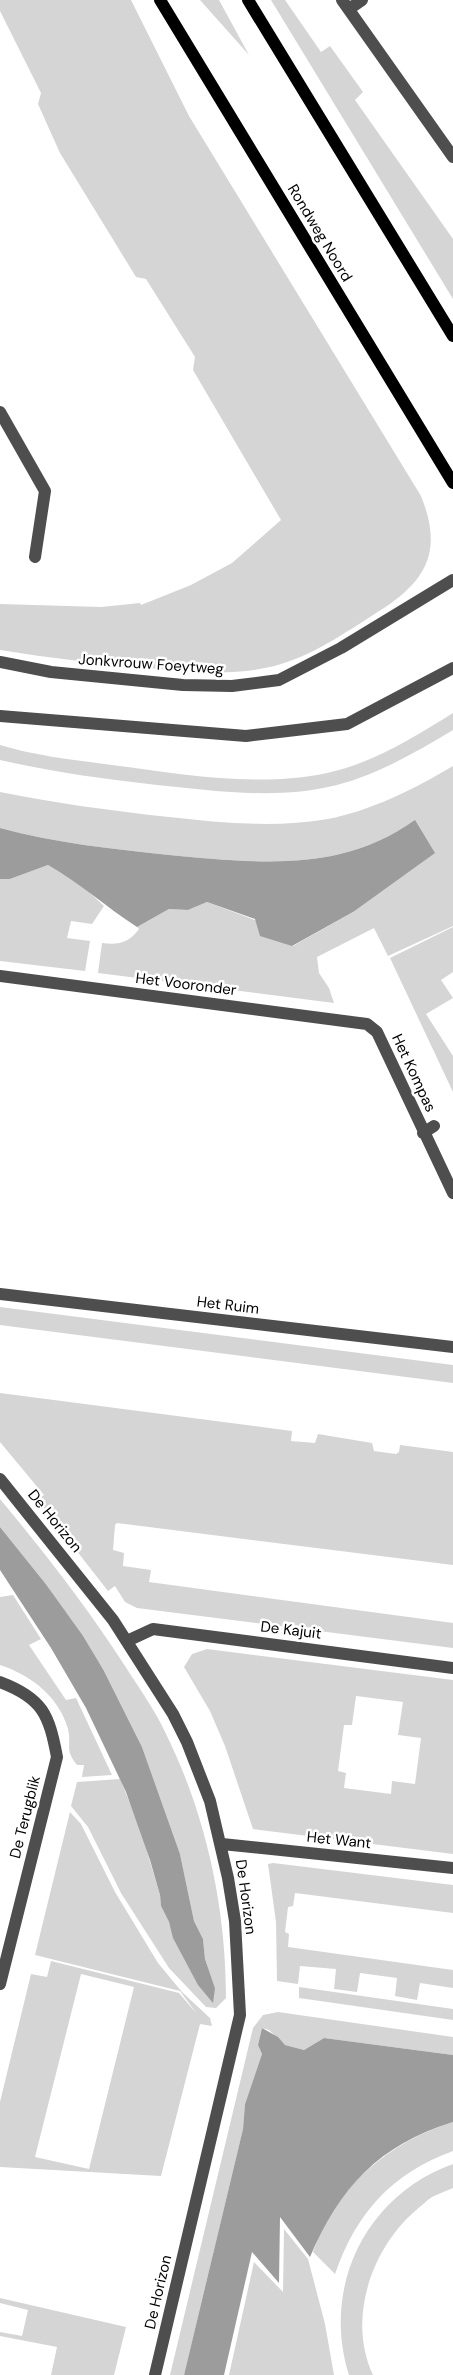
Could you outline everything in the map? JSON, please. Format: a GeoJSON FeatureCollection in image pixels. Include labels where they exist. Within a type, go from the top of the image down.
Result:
{"type":"FeatureCollection","features":[{"type":"Feature","properties":{"kind":"main road","name":"Rondweg Noord"},"geometry":{"type":"LineString","coordinates":[[160,0],[453,482]]}},
{"type":"Feature","properties":{"kind":"main road"},"geometry":{"type":"LineString","coordinates":[[248,0],[453,336]]}},
{"type":"Feature","properties":{"kind":"street"},"geometry":{"type":"LineString","coordinates":[[362,0],[345,5],[453,158]]}},
{"type":"Feature","properties":{"kind":"street"},"geometry":{"type":"LineString","coordinates":[[0,412],[45,491],[35,557]]}},
{"type":"Feature","properties":{"kind":"street","name":"Jonkvrouw Foeytweg"},"geometry":{"type":"LineString","coordinates":[[0,662],[51,672],[183,684],[232,686],[279,680],[341,648],[453,580]]}},
{"type":"Feature","properties":{"kind":"street"},"geometry":{"type":"LineString","coordinates":[[0,716],[246,736],[347,724],[453,668]]}},
{"type":"Feature","properties":{"kind":"street","name":"Het Vooronder"},"geometry":{"type":"LineString","coordinates":[[0,976],[367,1024]]}},
{"type":"Feature","properties":{"kind":"street","name":"Het Kompas"},"geometry":{"type":"LineString","coordinates":[[367,1024],[377,1032],[429,1130],[453,1193]]}},
{"type":"Feature","properties":{"kind":"street","name":"Het Ruim"},"geometry":{"type":"LineString","coordinates":[[0,1294],[453,1347]]}},
{"type":"Feature","properties":{"kind":"street","name":"De Horizon"},"geometry":{"type":"LineString","coordinates":[[0,1480],[112,1620],[152,1678],[187,1742],[210,1801],[222,1844],[235,1921],[240,2015],[155,2375]]}},
{"type":"Feature","properties":{"kind":"street","name":"De Kajuit"},"geometry":{"type":"LineString","coordinates":[[127,1642],[153,1629],[453,1668]]}},
{"type":"Feature","properties":{"kind":"street","name":"De Terugblik"},"geometry":{"type":"LineString","coordinates":[[0,1682],[38,1702],[51,1724],[57,1757],[0,1984]]}},
{"type":"Feature","properties":{"kind":"street","name":"Het Want"},"geometry":{"type":"LineString","coordinates":[[222,1844],[453,1868]]}},
{"type":"Feature","properties":{"kind":"shaded area"},"geometry":{"type":"Polygon","coordinates":[[[0,0],[131,0],[189,116],[421,496],[430,531],[430,546],[427,560],[421,573],[412,585],[384,608],[334,639],[295,659],[249,671],[183,671],[112,665],[0,650],[0,604],[101,607],[140,603],[141,605],[191,585],[232,563],[281,520],[193,370],[195,357],[146,279],[136,277],[60,153],[38,104],[41,93],[0,11],[0,0]]]}},
{"type":"Feature","properties":{"kind":"shaded area"},"geometry":{"type":"Polygon","coordinates":[[[200,0],[219,0],[249,55],[200,0]]]}},
{"type":"Feature","properties":{"kind":"shaded area"},"geometry":{"type":"Polygon","coordinates":[[[271,0],[285,0],[321,52],[330,46],[363,92],[355,100],[453,239],[453,299],[271,0]]]}},
{"type":"Feature","properties":{"kind":"shaded area"},"geometry":{"type":"Polygon","coordinates":[[[453,713],[453,730],[397,762],[368,775],[315,790],[247,793],[202,790],[78,775],[0,760],[0,745],[56,757],[219,778],[274,779],[301,777],[344,769],[377,756],[453,713]]]}},
{"type":"Feature","properties":{"kind":"shaded area"},"geometry":{"type":"Polygon","coordinates":[[[453,766],[453,926],[388,956],[374,928],[317,957],[319,973],[329,988],[334,1003],[98,973],[102,943],[113,944],[127,940],[139,929],[137,927],[169,909],[188,910],[207,902],[255,920],[293,946],[353,912],[415,821],[370,845],[340,854],[320,858],[277,861],[211,859],[84,845],[0,828],[0,792],[126,812],[229,823],[308,822],[345,815],[377,804],[408,791],[453,766]]]}},
{"type":"Feature","properties":{"kind":"shaded area"},"geometry":{"type":"Polygon","coordinates":[[[415,820],[435,853],[353,912],[292,946],[260,936],[255,919],[207,902],[188,910],[169,909],[137,927],[71,879],[48,865],[10,879],[0,879],[0,828],[84,845],[211,859],[277,861],[320,858],[340,854],[370,845],[415,820]]]}},
{"type":"Feature","properties":{"kind":"shaded area"},"geometry":{"type":"Polygon","coordinates":[[[48,865],[78,882],[104,906],[92,924],[71,921],[67,938],[90,941],[85,971],[0,961],[0,879],[10,879],[48,865]]]}},
{"type":"Feature","properties":{"kind":"shaded area"},"geometry":{"type":"Polygon","coordinates":[[[453,927],[453,972],[441,980],[453,998],[426,1014],[453,1056],[453,1092],[390,958],[453,927]]]}},
{"type":"Feature","properties":{"kind":"shaded area"},"geometry":{"type":"Polygon","coordinates":[[[0,1307],[453,1365],[453,1383],[0,1325],[0,1307]]]}},
{"type":"Feature","properties":{"kind":"shaded area"},"geometry":{"type":"Polygon","coordinates":[[[0,1393],[292,1431],[291,1441],[315,1443],[318,1434],[372,1443],[374,1451],[396,1454],[399,1452],[400,1445],[453,1452],[453,1565],[117,1523],[115,1525],[113,1550],[124,1553],[123,1566],[151,1570],[149,1582],[453,1623],[453,1648],[137,1608],[125,1602],[115,1586],[108,1591],[37,1500],[44,1495],[0,1442],[0,1393]]]}},
{"type":"Feature","properties":{"kind":"shaded area"},"geometry":{"type":"Polygon","coordinates":[[[0,1499],[65,1581],[111,1644],[157,1716],[180,1765],[203,1829],[218,1896],[225,1964],[226,1998],[216,2008],[206,2007],[169,1968],[121,1893],[88,1827],[71,1806],[77,1782],[120,1779],[139,1825],[160,1895],[161,1906],[174,1938],[215,1988],[205,1959],[203,1939],[194,1921],[180,1854],[142,1747],[104,1671],[45,1583],[0,1527],[0,1499]]]}},
{"type":"Feature","properties":{"kind":"shaded area"},"geometry":{"type":"Polygon","coordinates":[[[0,1527],[45,1583],[83,1636],[104,1671],[142,1747],[180,1854],[194,1921],[203,1939],[205,1959],[215,1988],[213,2003],[198,1985],[173,1938],[169,1922],[161,1906],[160,1895],[150,1860],[126,1792],[86,1708],[51,1648],[0,1570],[0,1527]]]}},
{"type":"Feature","properties":{"kind":"shaded area"},"geometry":{"type":"Polygon","coordinates":[[[13,1595],[41,1639],[29,1645],[66,1700],[76,1698],[112,1775],[82,1777],[84,1765],[77,1765],[73,1760],[69,1751],[69,1735],[64,1717],[51,1697],[33,1681],[0,1665],[0,1597],[13,1595]]]}},
{"type":"Feature","properties":{"kind":"shaded area"},"geometry":{"type":"Polygon","coordinates":[[[207,1649],[453,1680],[453,1854],[253,1829],[225,1746],[210,1711],[184,1667],[192,1654],[207,1649]],[[356,1696],[352,1725],[344,1725],[338,1771],[346,1773],[344,1788],[391,1794],[392,1781],[415,1784],[421,1738],[398,1735],[403,1702],[356,1696]]]}},
{"type":"Feature","properties":{"kind":"shaded area"},"geometry":{"type":"Polygon","coordinates":[[[70,1812],[81,1824],[115,1892],[158,1963],[182,1992],[210,2018],[212,2026],[200,2024],[161,2176],[0,2167],[0,2102],[31,1974],[47,1977],[51,1961],[179,1993],[197,2014],[180,1991],[35,1955],[70,1812]],[[81,1974],[35,2157],[89,2169],[134,1987],[81,1974]]]}},
{"type":"Feature","properties":{"kind":"shaded area"},"geometry":{"type":"Polygon","coordinates":[[[273,1863],[453,1885],[453,1913],[295,1893],[293,1906],[288,1907],[285,1932],[289,1934],[288,1947],[453,1970],[453,1988],[420,1983],[417,2000],[395,1996],[397,1978],[360,1973],[357,1992],[334,1989],[336,1969],[300,1966],[298,1984],[277,1981],[276,1922],[268,1864],[273,1863]]]}},
{"type":"Feature","properties":{"kind":"shaded area"},"geometry":{"type":"Polygon","coordinates":[[[299,1987],[453,2009],[453,2020],[299,1998],[299,1987]]]}},
{"type":"Feature","properties":{"kind":"shaded area"},"geometry":{"type":"Polygon","coordinates":[[[278,2012],[453,2037],[453,2055],[324,2038],[304,2050],[285,2045],[269,2030],[262,2028],[258,2045],[262,2054],[245,2104],[243,2129],[184,2375],[170,2375],[253,2028],[263,2015],[278,2012]]]}},
{"type":"Feature","properties":{"kind":"shaded area"},"geometry":{"type":"Polygon","coordinates":[[[262,2028],[278,2037],[285,2045],[304,2050],[324,2038],[453,2055],[453,2122],[404,2143],[383,2156],[365,2172],[335,2210],[310,2257],[280,2217],[279,2283],[252,2252],[224,2375],[184,2375],[243,2129],[245,2104],[262,2054],[258,2045],[262,2028]]]}},
{"type":"Feature","properties":{"kind":"shaded area"},"geometry":{"type":"Polygon","coordinates":[[[453,2122],[453,2151],[431,2160],[412,2171],[379,2198],[354,2232],[335,2274],[313,2252],[335,2207],[367,2170],[386,2155],[407,2142],[453,2122]]]}},
{"type":"Feature","properties":{"kind":"shaded area"},"geometry":{"type":"Polygon","coordinates":[[[453,2164],[453,2188],[432,2197],[414,2212],[386,2246],[375,2266],[363,2309],[362,2332],[366,2354],[373,2375],[349,2375],[342,2342],[341,2309],[347,2278],[358,2248],[374,2221],[396,2198],[422,2178],[453,2164]]]}},
{"type":"Feature","properties":{"kind":"shaded area"},"geometry":{"type":"Polygon","coordinates":[[[284,2229],[308,2259],[325,2324],[334,2375],[229,2375],[254,2262],[283,2292],[284,2229]]]}},
{"type":"Feature","properties":{"kind":"shaded area"},"geometry":{"type":"Polygon","coordinates":[[[0,2298],[126,2327],[114,2375],[51,2375],[57,2347],[0,2336],[0,2332],[22,2336],[28,2310],[0,2303],[0,2298]]]}}]}
